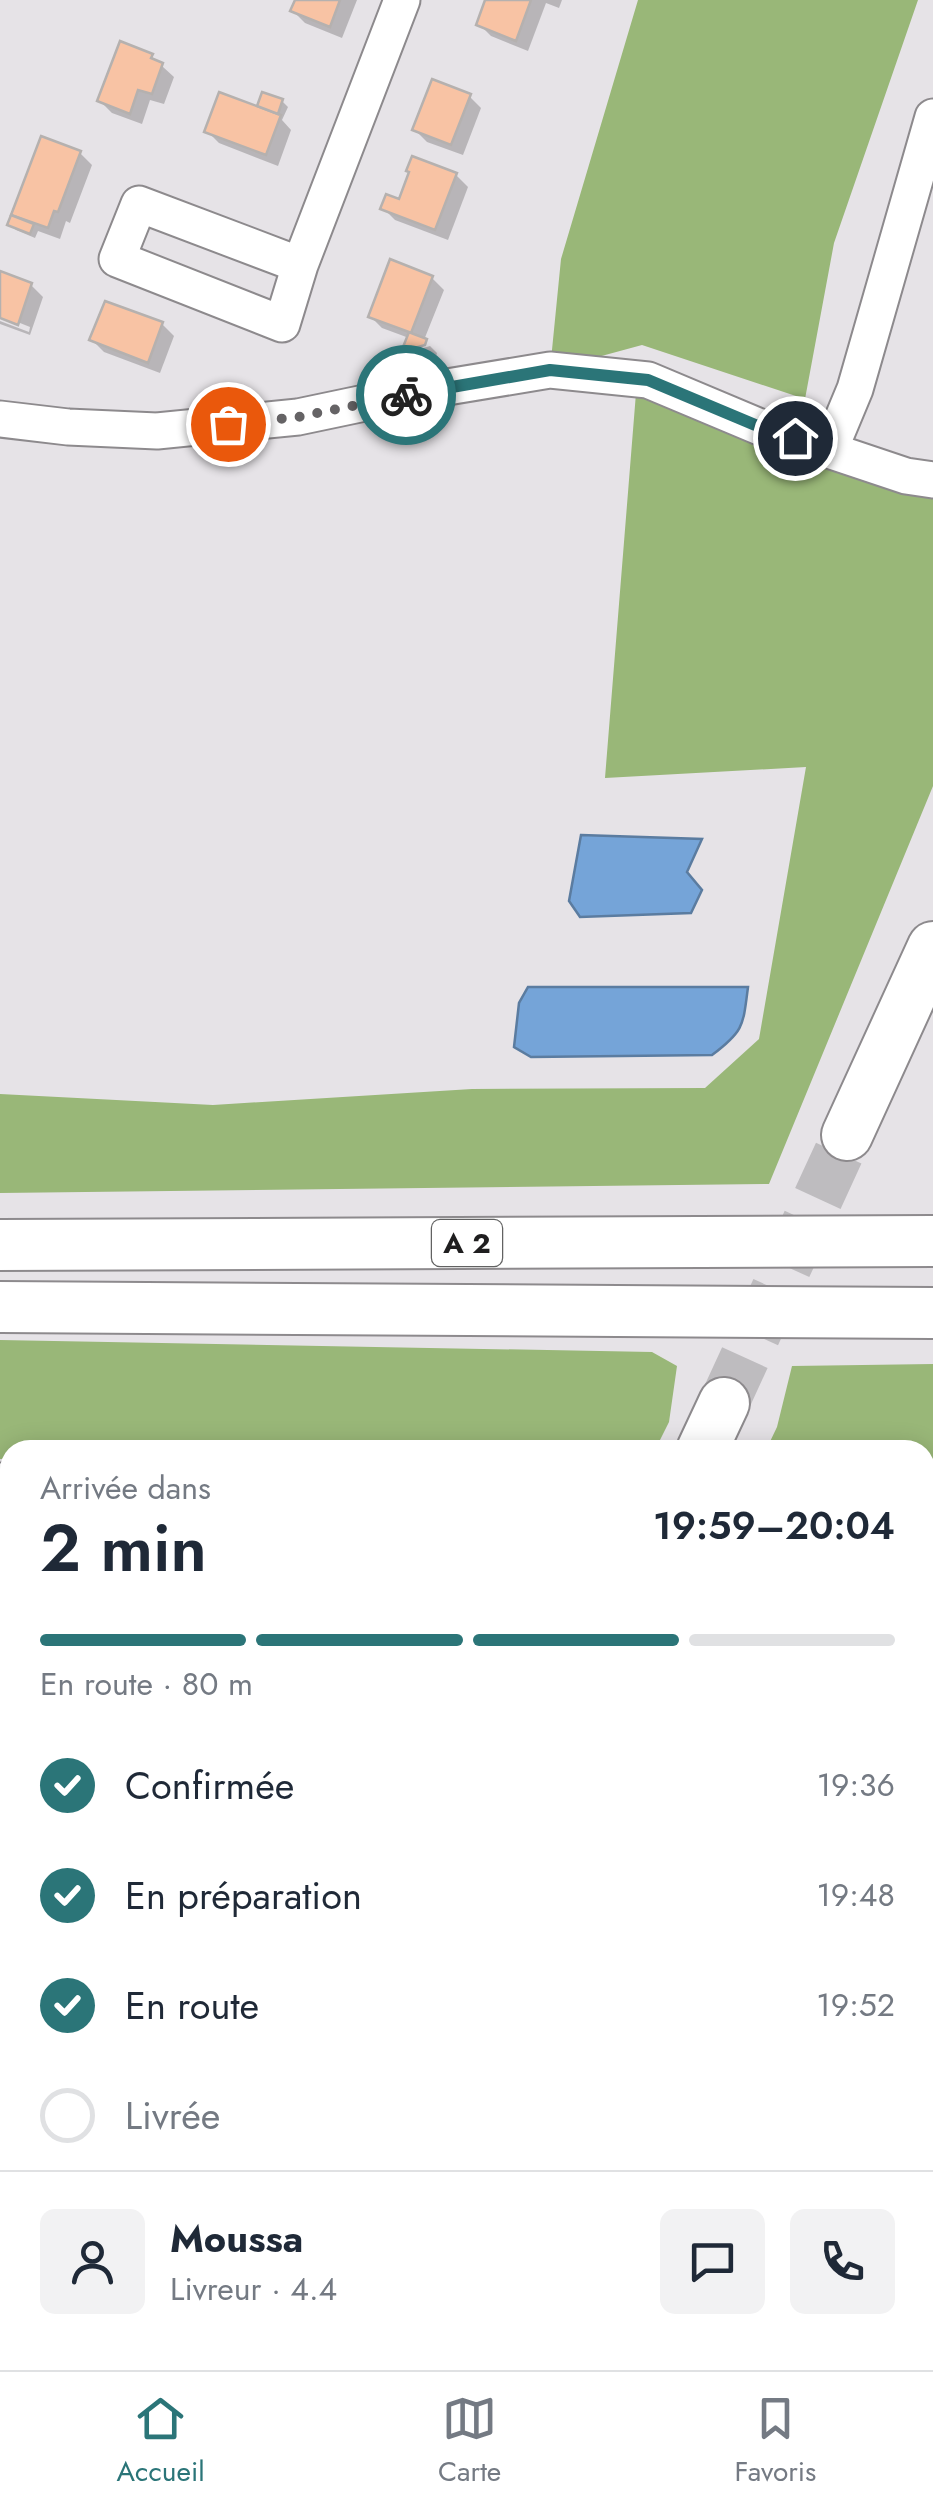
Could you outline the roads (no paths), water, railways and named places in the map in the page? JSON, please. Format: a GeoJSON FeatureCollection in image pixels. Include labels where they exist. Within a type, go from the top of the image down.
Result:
{"type":"FeatureCollection","features":[{"type":"Feature","properties":{"kind":"highway"},"geometry":{"type":"LineString","coordinates":[[847,1135],[933,947]]}},
{"type":"Feature","properties":{"kind":"highway","name":"A 2"},"geometry":{"type":"LineString","coordinates":[[0,1245],[933,1241]]}},
{"type":"Feature","properties":{"kind":"highway","name":"A 2"},"geometry":{"type":"LineString","coordinates":[[0,1307],[933,1313]]}},
{"type":"Feature","properties":{"kind":"highway"},"geometry":{"type":"LineString","coordinates":[[707,1440],[724,1403]]}},
{"type":"Feature","properties":{"kind":"street"},"geometry":{"type":"LineString","coordinates":[[300,265],[139,204],[117,259],[282,324],[300,265],[402,0]]}},
{"type":"Feature","properties":{"kind":"street"},"geometry":{"type":"LineString","coordinates":[[830,449],[854,389],[933,117]]}},
{"type":"Feature","properties":{"kind":"street"},"geometry":{"type":"LineString","coordinates":[[0,419],[157,431],[298,417],[550,370],[648,380],[760,427],[906,476],[933,480]]}},
{"type":"Feature","properties":{"kind":"water"},"geometry":{"type":"Polygon","coordinates":[[[581,835],[702,839],[687,872],[702,890],[691,913],[580,917],[569,901],[581,835]]]}},
{"type":"Feature","properties":{"kind":"water"},"geometry":{"type":"Polygon","coordinates":[[[528,987],[748,987],[740,1027],[712,1055],[531,1057],[514,1047],[519,1003],[528,987]]]}},
{"type":"Feature","properties":{"kind":"tunnel"},"geometry":{"type":"LineString","coordinates":[[724,1403],[847,1135]]}}]}
